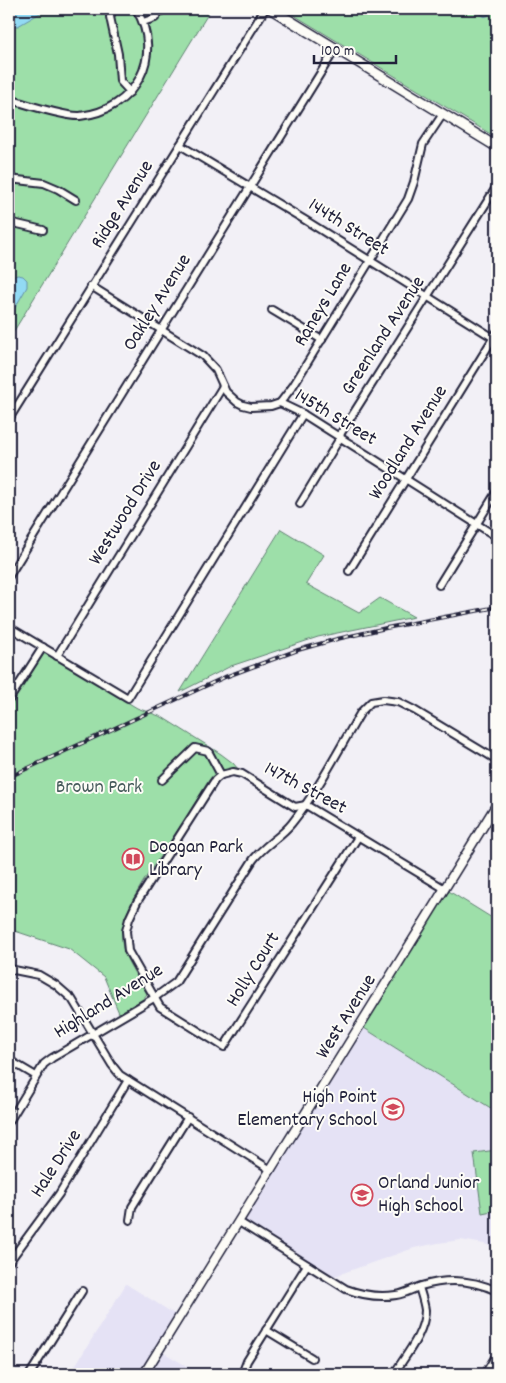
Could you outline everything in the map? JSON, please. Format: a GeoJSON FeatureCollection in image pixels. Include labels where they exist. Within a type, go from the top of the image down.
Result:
{"type":"FeatureCollection","features":[{"type":"Feature","properties":{"kind":"main road"},"geometry":{"type":"LineString","coordinates":[[271,9],[497,147]]}},
{"type":"Feature","properties":{"kind":"street"},"geometry":{"type":"LineString","coordinates":[[113,9],[110,17],[118,54],[120,81],[130,92]]}},
{"type":"Feature","properties":{"kind":"street"},"geometry":{"type":"LineString","coordinates":[[9,99],[78,116],[112,107],[130,92],[144,69],[148,44],[143,22],[136,9]]}},
{"type":"Feature","properties":{"kind":"street"},"geometry":{"type":"LineString","coordinates":[[143,22],[155,18],[162,9]]}},
{"type":"Feature","properties":{"kind":"street","name":"Ridge Avenue"},"geometry":{"type":"LineString","coordinates":[[9,419],[264,9]]}},
{"type":"Feature","properties":{"kind":"street","name":"Oakley Avenue"},"geometry":{"type":"LineString","coordinates":[[9,576],[336,48]]}},
{"type":"Feature","properties":{"kind":"street","name":"Raneys Lane"},"geometry":{"type":"LineString","coordinates":[[280,403],[322,340],[408,199],[423,144],[443,114]]}},
{"type":"Feature","properties":{"kind":"street","name":"144th Street"},"geometry":{"type":"LineString","coordinates":[[180,144],[428,298],[496,337]]}},
{"type":"Feature","properties":{"kind":"street"},"geometry":{"type":"LineString","coordinates":[[9,179],[44,183],[76,200]]}},
{"type":"Feature","properties":{"kind":"street","name":"Greenland Avenue"},"geometry":{"type":"LineString","coordinates":[[300,504],[346,425],[497,186]]}},
{"type":"Feature","properties":{"kind":"street"},"geometry":{"type":"LineString","coordinates":[[9,222],[43,230]]}},
{"type":"Feature","properties":{"kind":"street","name":"145th Street"},"geometry":{"type":"LineString","coordinates":[[91,286],[203,356],[216,370],[226,392],[237,402],[251,408],[262,408],[280,403],[303,414],[497,537]]}},
{"type":"Feature","properties":{"kind":"street"},"geometry":{"type":"LineString","coordinates":[[272,310],[322,340]]}},
{"type":"Feature","properties":{"kind":"street","name":"Woodland Avenue"},"geometry":{"type":"LineString","coordinates":[[349,571],[496,337]]}},
{"type":"Feature","properties":{"kind":"street","name":"Westwood Drive"},"geometry":{"type":"LineString","coordinates":[[58,656],[223,386]]}},
{"type":"Feature","properties":{"kind":"street"},"geometry":{"type":"LineString","coordinates":[[9,626],[128,698],[303,414]]}},
{"type":"Feature","properties":{"kind":"street"},"geometry":{"type":"LineString","coordinates":[[438,585],[497,491]]}},
{"type":"Feature","properties":{"kind":"street"},"geometry":{"type":"LineString","coordinates":[[9,700],[43,647]]}},
{"type":"Feature","properties":{"kind":"street","name":"Highland Avenue"},"geometry":{"type":"LineString","coordinates":[[9,1122],[44,1064],[92,1033],[154,998],[176,982],[261,850],[285,830],[306,805],[361,712],[371,702],[383,700],[398,702],[497,760]]}},
{"type":"Feature","properties":{"kind":"street"},"geometry":{"type":"LineString","coordinates":[[154,998],[128,951],[126,931],[129,919],[137,902],[193,813],[215,780],[221,775],[208,751],[195,748],[162,780]]}},
{"type":"Feature","properties":{"kind":"street","name":"147th Street"},"geometry":{"type":"LineString","coordinates":[[221,775],[232,772],[242,774],[295,807],[306,805],[445,889]]}},
{"type":"Feature","properties":{"kind":"street","name":"West Avenue"},"geometry":{"type":"LineString","coordinates":[[144,1374],[497,804]]}},
{"type":"Feature","properties":{"kind":"street","name":"Holly Court"},"geometry":{"type":"LineString","coordinates":[[154,998],[160,1007],[224,1047],[358,837]]}},
{"type":"Feature","properties":{"kind":"street"},"geometry":{"type":"LineString","coordinates":[[9,969],[40,975],[56,985],[72,999],[116,1071],[271,1170]]}},
{"type":"Feature","properties":{"kind":"street"},"geometry":{"type":"LineString","coordinates":[[9,1060],[36,1076]]}},
{"type":"Feature","properties":{"kind":"street","name":"Hale Drive"},"geometry":{"type":"LineString","coordinates":[[9,1262],[59,1194],[128,1080]]}},
{"type":"Feature","properties":{"kind":"street"},"geometry":{"type":"LineString","coordinates":[[130,1220],[132,1207],[188,1117]]}},
{"type":"Feature","properties":{"kind":"street"},"geometry":{"type":"LineString","coordinates":[[239,1222],[307,1265],[360,1294],[375,1296],[397,1295],[436,1282],[453,1281],[472,1282],[497,1291]]}},
{"type":"Feature","properties":{"kind":"street"},"geometry":{"type":"LineString","coordinates":[[242,1374],[247,1361],[307,1265]]}},
{"type":"Feature","properties":{"kind":"street"},"geometry":{"type":"LineString","coordinates":[[394,1374],[420,1331],[424,1320],[425,1309],[419,1287]]}},
{"type":"Feature","properties":{"kind":"street"},"geometry":{"type":"LineString","coordinates":[[30,1374],[82,1291]]}},
{"type":"Feature","properties":{"kind":"street"},"geometry":{"type":"LineString","coordinates":[[266,1330],[312,1358]]}},
{"type":"Feature","properties":{"kind":"street"},"geometry":{"type":"LineString","coordinates":[[485,1374],[497,1354]]}},
{"type":"Feature","properties":{"kind":"shaded area"},"geometry":{"type":"Polygon","coordinates":[[[364,1028],[497,1112],[497,1248],[461,1240],[438,1243],[414,1248],[326,1279],[239,1224],[364,1028]]]}},
{"type":"Feature","properties":{"kind":"shaded area"},"geometry":{"type":"Polygon","coordinates":[[[126,1284],[176,1315],[137,1374],[70,1374],[126,1284]]]}},
{"type":"Feature","properties":{"kind":"shaded area"},"geometry":{"type":"Polygon","coordinates":[[[161,1351],[195,1371],[194,1374],[146,1374],[161,1351]]]}},
{"type":"Feature","properties":{"kind":"green space"},"geometry":{"type":"Polygon","coordinates":[[[9,9],[211,9],[9,339],[9,9]]]}},
{"type":"Feature","properties":{"kind":"green space"},"geometry":{"type":"Polygon","coordinates":[[[284,9],[497,9],[497,138],[284,9]]]}},
{"type":"Feature","properties":{"kind":"green space"},"geometry":{"type":"Polygon","coordinates":[[[281,529],[324,555],[306,584],[359,613],[380,598],[414,617],[318,637],[231,666],[180,692],[281,529]]]}},
{"type":"Feature","properties":{"kind":"green space","name":"Brown Park"},"geometry":{"type":"Polygon","coordinates":[[[44,652],[137,708],[162,717],[221,754],[238,769],[222,771],[215,774],[209,780],[133,900],[122,929],[122,942],[128,962],[147,994],[143,999],[119,1013],[104,977],[69,949],[9,929],[9,705],[44,652]]]}},
{"type":"Feature","properties":{"kind":"green space"},"geometry":{"type":"Polygon","coordinates":[[[447,890],[497,921],[497,1112],[364,1028],[447,890]]]}},
{"type":"Feature","properties":{"kind":"green space"},"geometry":{"type":"Polygon","coordinates":[[[497,1150],[497,1210],[482,1213],[474,1153],[497,1150]]]}},
{"type":"Feature","properties":{"kind":"water"},"geometry":{"type":"Polygon","coordinates":[[[9,9],[47,9],[18,26],[9,26],[9,9]]]}},
{"type":"Feature","properties":{"kind":"water"},"geometry":{"type":"Polygon","coordinates":[[[13,276],[23,276],[27,280],[27,287],[9,318],[9,282],[13,276]]]}},
{"type":"Feature","properties":{"kind":"waterway"},"geometry":{"type":"LineString","coordinates":[[470,9],[485,16],[488,15],[491,9]]}},
{"type":"Feature","properties":{"kind":"railway"},"geometry":{"type":"LineString","coordinates":[[9,777],[225,677],[298,650],[386,628],[497,607]]}},
{"type":"Feature","properties":{"kind":"place","name":"Doogan Park Library"},"geometry":{"type":"Point","coordinates":[133,859]}},
{"type":"Feature","properties":{"kind":"place","name":"High Point Elementary School"},"geometry":{"type":"Point","coordinates":[393,1109]}},
{"type":"Feature","properties":{"kind":"place","name":"Orland Junior High School"},"geometry":{"type":"Point","coordinates":[362,1195]}}]}
